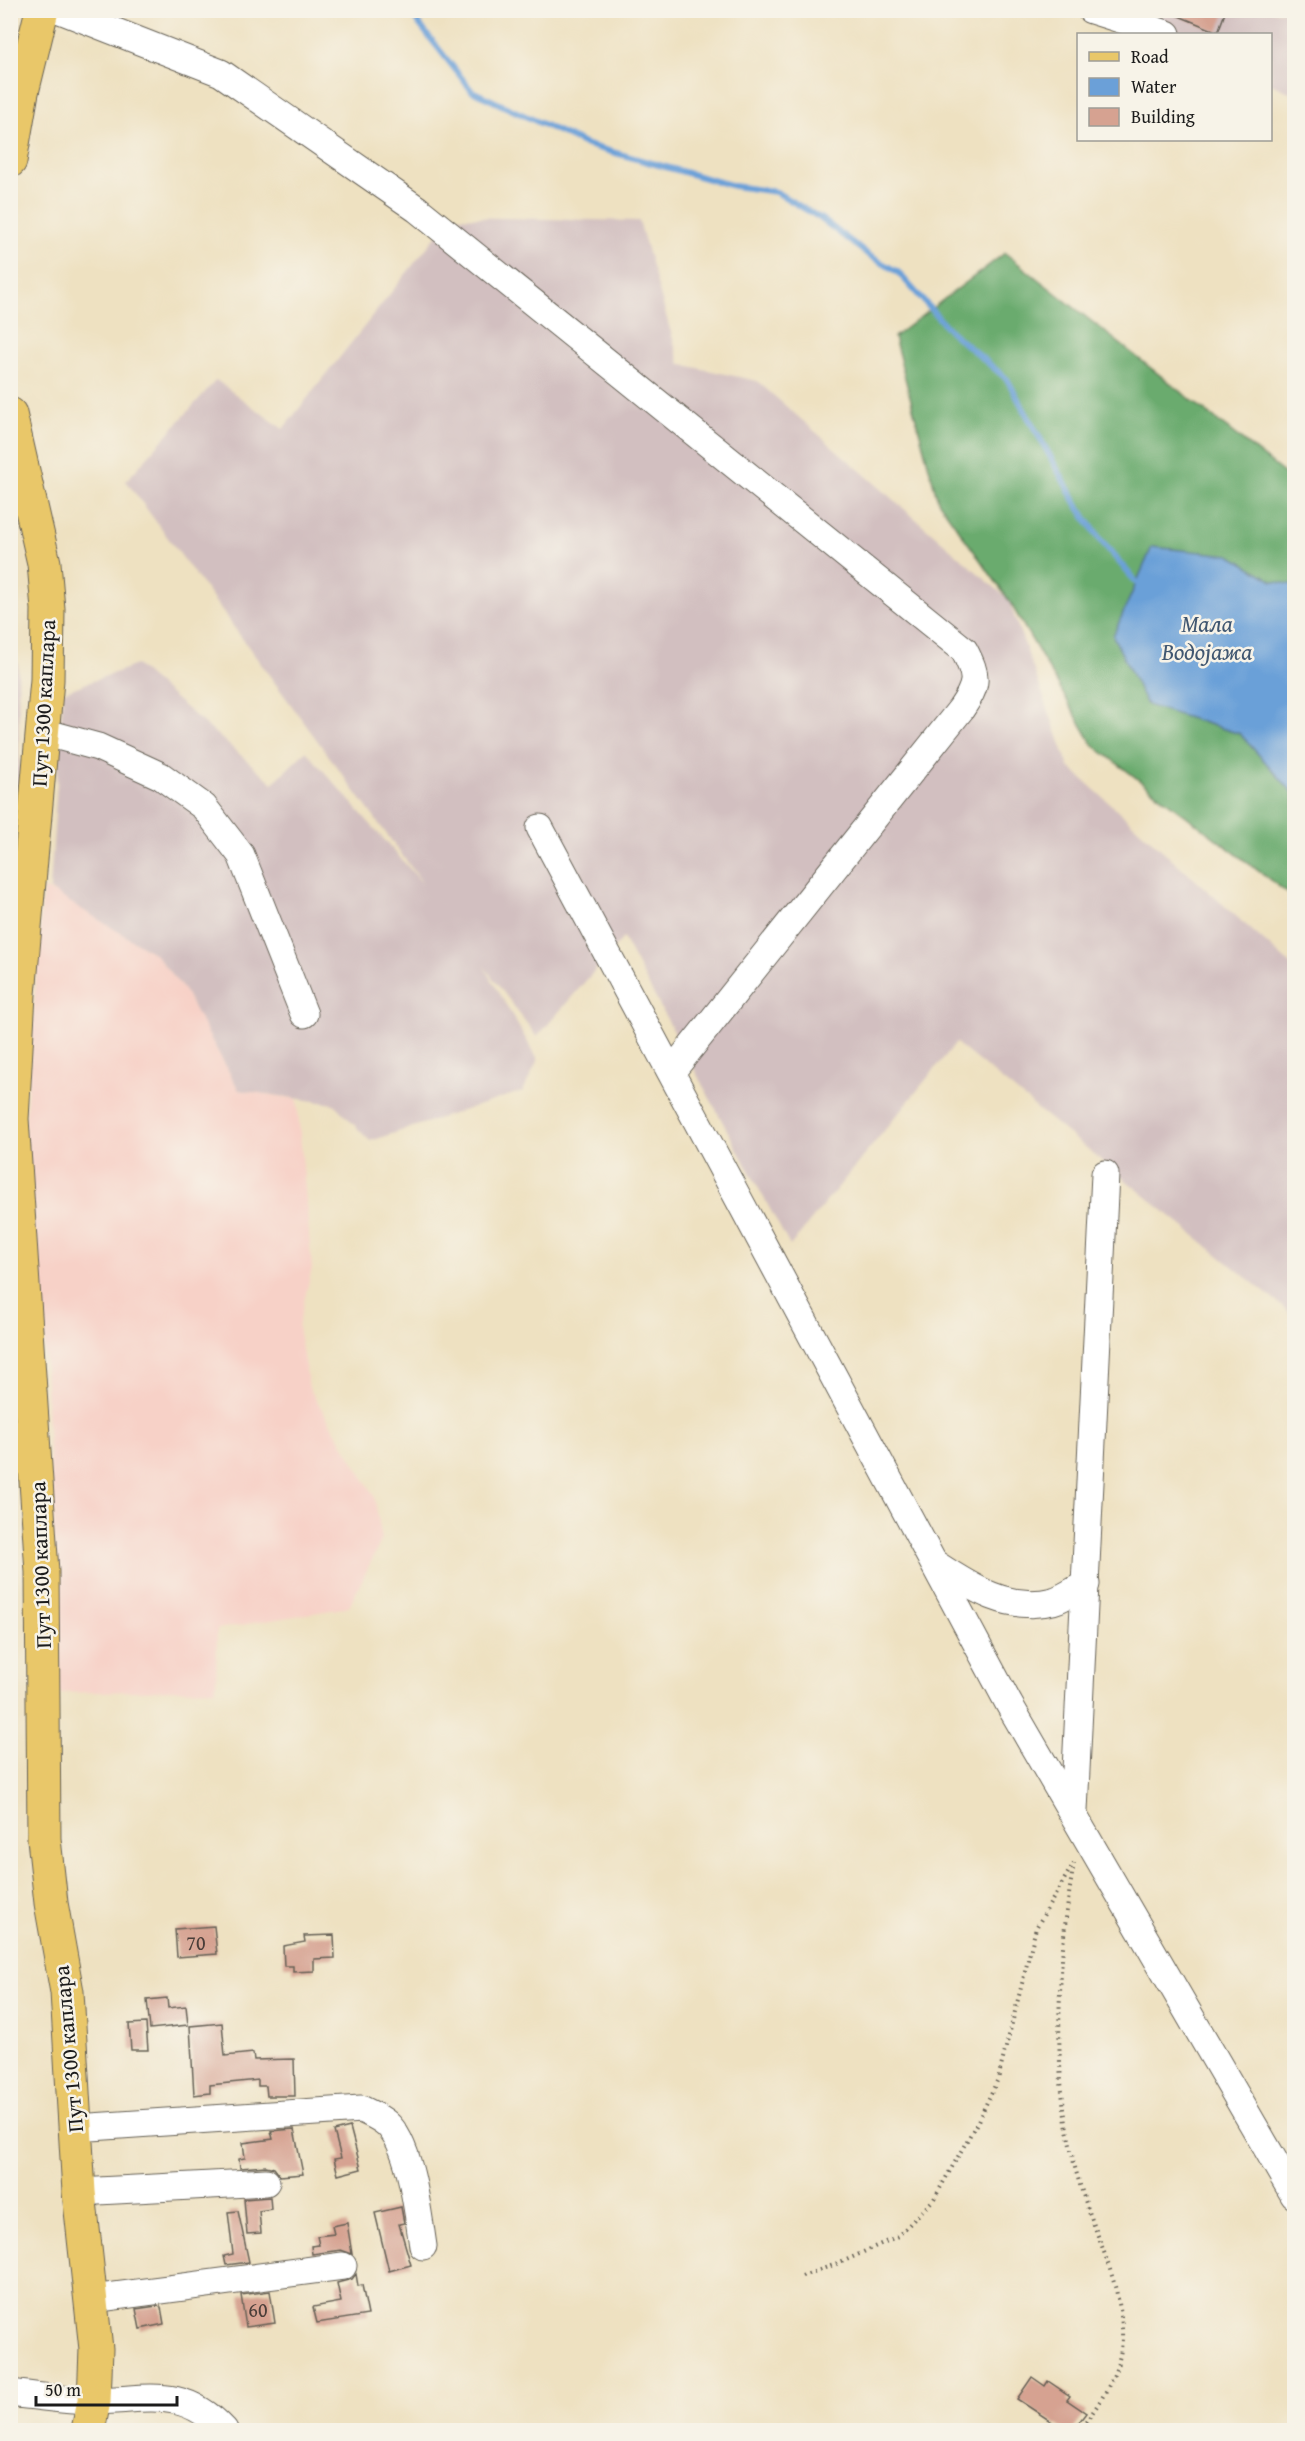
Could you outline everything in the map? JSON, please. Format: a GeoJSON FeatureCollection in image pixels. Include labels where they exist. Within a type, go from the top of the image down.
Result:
{"type":"FeatureCollection","features":[{"type":"Feature","properties":{"kind":"main road"},"geometry":{"type":"LineString","coordinates":[[10,161],[22,92],[42,10]]}},
{"type":"Feature","properties":{"kind":"main road","name":"Пут 1300 каплара"},"geometry":{"type":"LineString","coordinates":[[10,414],[34,513],[47,589],[49,654],[17,1018],[12,1119],[42,1572],[44,1839],[51,1904],[67,1992],[79,2193],[96,2349],[91,2416]]}},
{"type":"Feature","properties":{"kind":"street"},"geometry":{"type":"LineString","coordinates":[[60,10],[221,73],[417,209],[964,650],[976,676],[972,693],[967,701],[672,1071]]}},
{"type":"Feature","properties":{"kind":"street"},"geometry":{"type":"LineString","coordinates":[[1091,10],[1164,33]]}},
{"type":"Feature","properties":{"kind":"street"},"geometry":{"type":"LineString","coordinates":[[43,732],[98,747],[150,771],[204,807],[241,855],[304,1014]]}},
{"type":"Feature","properties":{"kind":"street"},"geometry":{"type":"LineString","coordinates":[[540,828],[1009,1704],[1074,1812],[1294,2195]]}},
{"type":"Feature","properties":{"kind":"street"},"geometry":{"type":"LineString","coordinates":[[1074,1812],[1105,1174]]}},
{"type":"Feature","properties":{"kind":"street"},"geometry":{"type":"LineString","coordinates":[[933,1563],[976,1591],[1015,1604],[1054,1601],[1086,1584]]}},
{"type":"Feature","properties":{"kind":"street"},"geometry":{"type":"LineString","coordinates":[[76,2128],[361,2109],[387,2123],[404,2151],[415,2193],[423,2246]]}},
{"type":"Feature","properties":{"kind":"street"},"geometry":{"type":"LineString","coordinates":[[79,2193],[266,2182]]}},
{"type":"Feature","properties":{"kind":"street"},"geometry":{"type":"LineString","coordinates":[[92,2299],[343,2266]]}},
{"type":"Feature","properties":{"kind":"street"},"geometry":{"type":"LineString","coordinates":[[10,2393],[91,2416],[177,2399],[202,2410],[224,2430]]}},
{"type":"Feature","properties":{"kind":"path"},"geometry":{"type":"LineString","coordinates":[[802,2276],[842,2262],[898,2236],[934,2199],[998,2079],[1036,1928],[1089,1839]]}},
{"type":"Feature","properties":{"kind":"path"},"geometry":{"type":"LineString","coordinates":[[1074,1862],[1062,1984],[1061,2081],[1080,2187],[1118,2300],[1122,2327],[1120,2355],[1111,2382],[1080,2430]]}},
{"type":"Feature","properties":{"kind":"shaded area"},"geometry":{"type":"Polygon","coordinates":[[[1070,11],[1294,11],[1294,94],[1272,84],[1272,33],[1133,33],[1070,11]]]}},
{"type":"Feature","properties":{"kind":"shaded area"},"geometry":{"type":"Polygon","coordinates":[[[451,217],[639,221],[680,364],[757,381],[1008,599],[1069,767],[1294,968],[1294,1316],[956,1043],[790,1246],[623,938],[537,1037],[483,965],[538,1060],[523,1091],[370,1141],[334,1104],[239,1090],[184,990],[155,954],[50,890],[63,692],[136,665],[273,783],[306,751],[424,885],[126,481],[216,380],[283,429],[451,217]]]}},
{"type":"Feature","properties":{"kind":"shaded area"},"geometry":{"type":"Polygon","coordinates":[[[18,662],[20,815],[11,817],[11,664],[18,662]]]}},
{"type":"Feature","properties":{"kind":"shaded area"},"geometry":{"type":"Polygon","coordinates":[[[43,888],[59,895],[155,954],[184,990],[239,1090],[297,1099],[312,1268],[298,1327],[309,1388],[374,1495],[382,1539],[349,1607],[217,1629],[216,1689],[59,1693],[42,1285],[22,1165],[43,888]]]}},
{"type":"Feature","properties":{"kind":"green space"},"geometry":{"type":"Polygon","coordinates":[[[1005,253],[1294,481],[1294,898],[1093,745],[1008,599],[938,501],[894,337],[1005,253]]]}},
{"type":"Feature","properties":{"kind":"water","name":"Мала Водојажа"},"geometry":{"type":"Polygon","coordinates":[[[1152,547],[1230,555],[1273,581],[1294,585],[1294,794],[1240,734],[1147,705],[1113,636],[1152,547]]]}},
{"type":"Feature","properties":{"kind":"building"},"geometry":{"type":"Polygon","coordinates":[[[1164,10],[1226,10],[1218,32],[1164,10]]]}},
{"type":"Feature","properties":{"kind":"building"},"geometry":{"type":"Polygon","coordinates":[[[214,1926],[217,1954],[177,1957],[175,1929],[214,1926]]]}},
{"type":"Feature","properties":{"kind":"building"},"geometry":{"type":"Polygon","coordinates":[[[334,1935],[335,1958],[314,1959],[314,1971],[293,1972],[293,1966],[284,1966],[283,1946],[305,1942],[304,1936],[334,1935]]]}},
{"type":"Feature","properties":{"kind":"building"},"geometry":{"type":"Polygon","coordinates":[[[167,1998],[168,2008],[186,2006],[188,2025],[150,2029],[147,2000],[167,1998]]]}},
{"type":"Feature","properties":{"kind":"building"},"geometry":{"type":"Polygon","coordinates":[[[146,2023],[148,2050],[131,2050],[129,2024],[146,2023]]]}},
{"type":"Feature","properties":{"kind":"building"},"geometry":{"type":"Polygon","coordinates":[[[222,2023],[225,2056],[253,2053],[254,2060],[294,2059],[295,2096],[267,2096],[266,2086],[258,2086],[258,2080],[210,2085],[210,2093],[194,2095],[190,2026],[222,2023]]]}},
{"type":"Feature","properties":{"kind":"building"},"geometry":{"type":"Polygon","coordinates":[[[350,2127],[361,2169],[338,2175],[334,2159],[341,2158],[334,2131],[350,2127]]]}},
{"type":"Feature","properties":{"kind":"building"},"geometry":{"type":"Polygon","coordinates":[[[294,2129],[303,2174],[280,2176],[274,2168],[266,2166],[240,2168],[239,2159],[245,2158],[243,2143],[273,2139],[271,2131],[294,2129]]]}},
{"type":"Feature","properties":{"kind":"building"},"geometry":{"type":"Polygon","coordinates":[[[270,2197],[271,2209],[259,2211],[261,2233],[247,2234],[244,2199],[270,2197]]]}},
{"type":"Feature","properties":{"kind":"building"},"geometry":{"type":"Polygon","coordinates":[[[401,2207],[404,2223],[399,2224],[411,2265],[389,2271],[375,2213],[401,2207]]]}},
{"type":"Feature","properties":{"kind":"building"},"geometry":{"type":"Polygon","coordinates":[[[238,2211],[249,2262],[226,2265],[224,2256],[233,2254],[228,2212],[238,2211]]]}},
{"type":"Feature","properties":{"kind":"building"},"geometry":{"type":"Polygon","coordinates":[[[347,2223],[352,2254],[341,2250],[312,2254],[311,2246],[319,2245],[317,2236],[334,2234],[332,2226],[347,2223]]]}},
{"type":"Feature","properties":{"kind":"building"},"geometry":{"type":"Polygon","coordinates":[[[356,2274],[358,2286],[362,2285],[368,2315],[317,2323],[313,2307],[341,2302],[337,2283],[352,2279],[356,2274]]]}},
{"type":"Feature","properties":{"kind":"building"},"geometry":{"type":"Polygon","coordinates":[[[270,2291],[275,2323],[246,2327],[241,2295],[270,2291]]]}},
{"type":"Feature","properties":{"kind":"building"},"geometry":{"type":"Polygon","coordinates":[[[161,2307],[164,2324],[140,2329],[136,2309],[161,2307]]]}},
{"type":"Feature","properties":{"kind":"building"},"geometry":{"type":"Polygon","coordinates":[[[1032,2377],[1045,2386],[1048,2381],[1070,2396],[1067,2400],[1086,2413],[1073,2430],[1064,2430],[1017,2399],[1032,2377]]]}},
{"type":"Feature","properties":{"kind":"waterway"},"geometry":{"type":"LineString","coordinates":[[408,10],[472,91],[587,145],[734,186],[776,192],[820,218],[870,256],[898,272],[951,332],[1007,379],[1076,503],[1099,538],[1142,589]]}}]}
